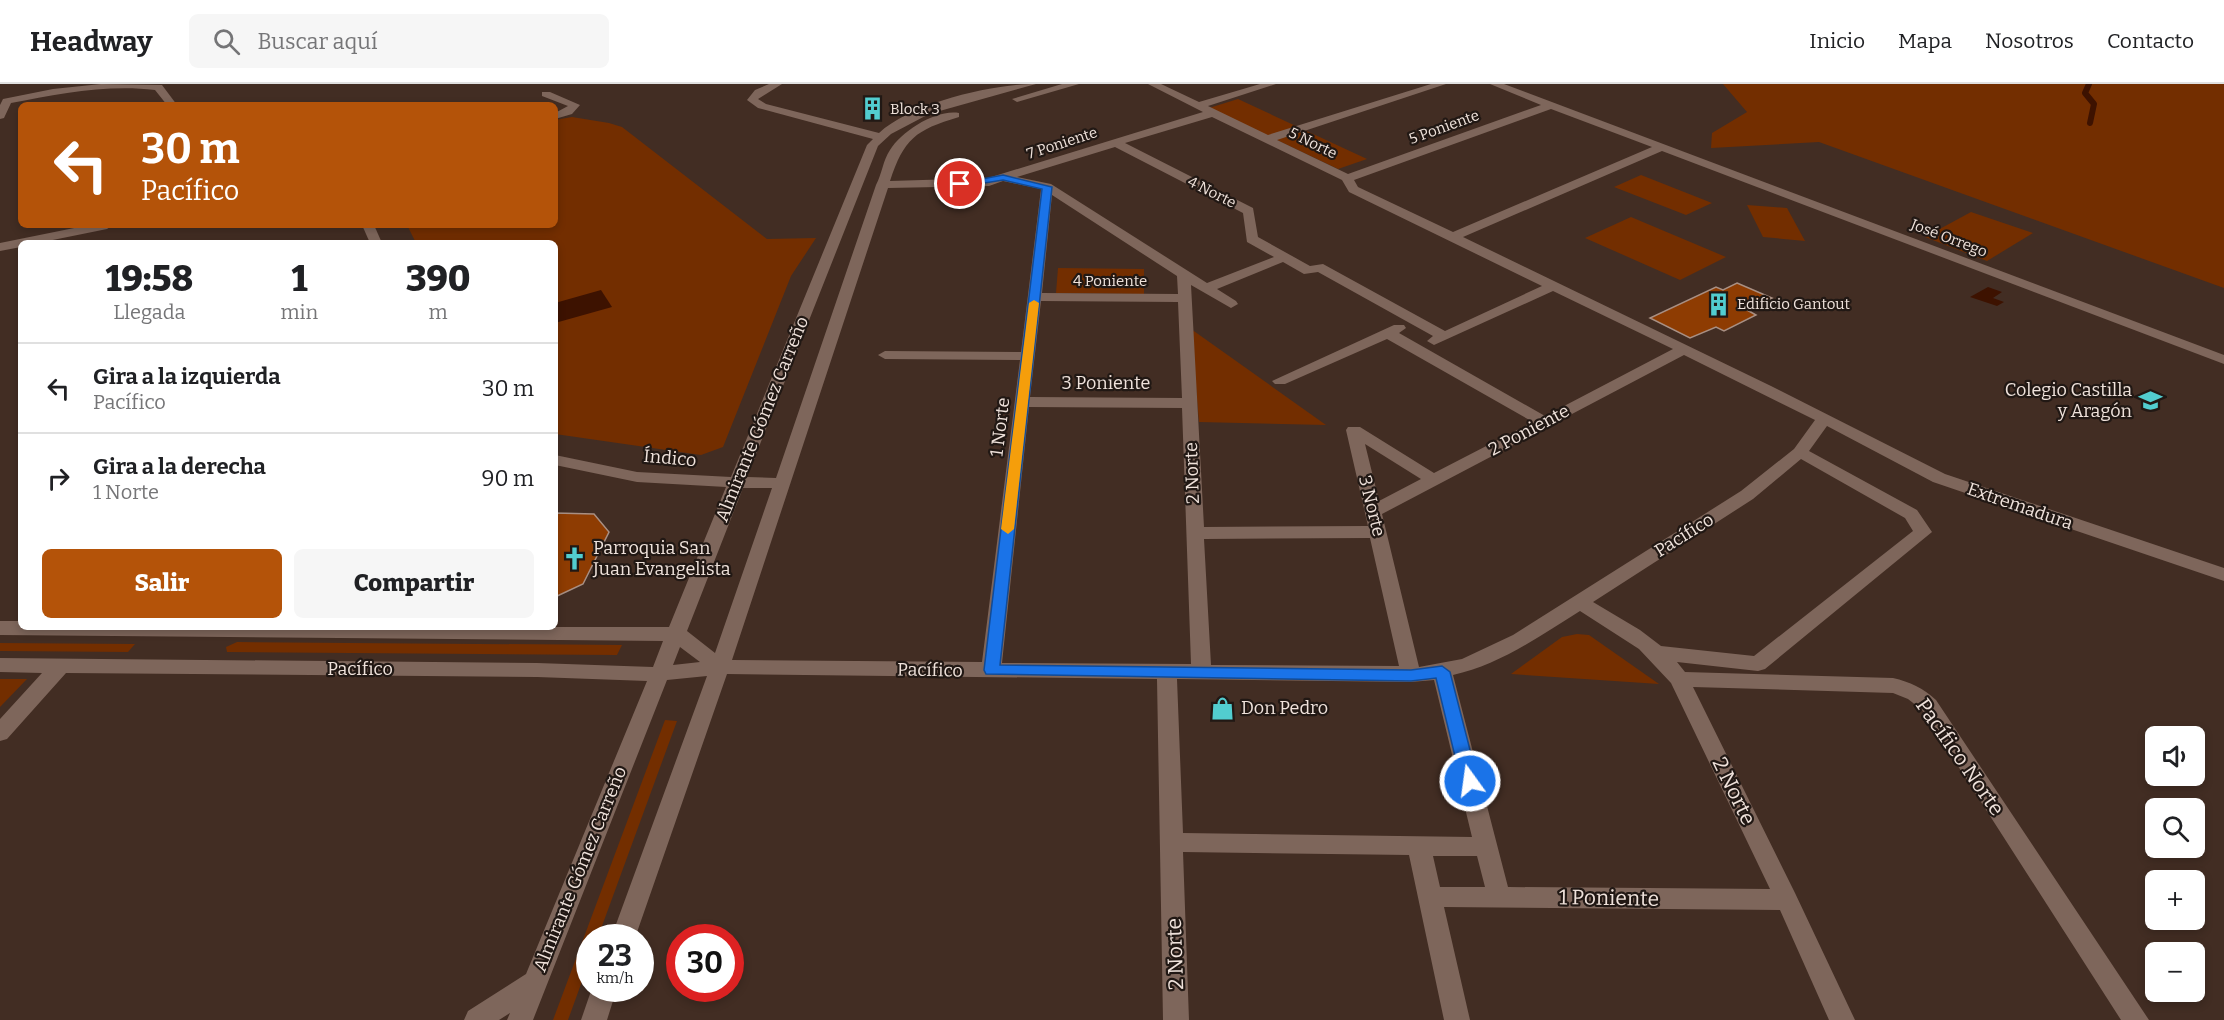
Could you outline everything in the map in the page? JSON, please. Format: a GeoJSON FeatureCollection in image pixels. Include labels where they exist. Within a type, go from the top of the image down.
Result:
{"type":"FeatureCollection","features":[{"type":"Feature","properties":{"kind":"street"},"geometry":{"type":"LineString","coordinates":[[0,116],[7,101],[53,92],[131,84]]}},
{"type":"Feature","properties":{"kind":"street"},"geometry":{"type":"LineString","coordinates":[[136,84],[158,87],[170,102]]}},
{"type":"Feature","properties":{"kind":"street"},"geometry":{"type":"LineString","coordinates":[[777,84],[759,92],[752,100],[762,106],[880,137]]}},
{"type":"Feature","properties":{"kind":"street","name":"Almirante Gómez Carreño"},"geometry":{"type":"LineString","coordinates":[[520,1020],[657,674],[677,634],[855,184],[873,145],[894,126],[922,113],[1031,84]]}},
{"type":"Feature","properties":{"kind":"street","name":"Almirante Gómez Carreño"},"geometry":{"type":"LineString","coordinates":[[628,924],[720,667],[882,185],[898,146],[921,128],[947,117],[1074,84]]}},
{"type":"Feature","properties":{"kind":"street","name":"5 Norte"},"geometry":{"type":"LineString","coordinates":[[1153,84],[1347,178],[1353,189],[1453,237]]}},
{"type":"Feature","properties":{"kind":"street"},"geometry":{"type":"LineString","coordinates":[[1198,106],[1271,84]]}},
{"type":"Feature","properties":{"kind":"street"},"geometry":{"type":"LineString","coordinates":[[1268,139],[1441,84]]}},
{"type":"Feature","properties":{"kind":"street"},"geometry":{"type":"LineString","coordinates":[[1495,84],[1662,147]]}},
{"type":"Feature","properties":{"kind":"street"},"geometry":{"type":"LineString","coordinates":[[546,94],[575,105],[568,112],[558,115]]}},
{"type":"Feature","properties":{"kind":"street","name":"5 Poniente"},"geometry":{"type":"LineString","coordinates":[[1347,178],[1552,105]]}},
{"type":"Feature","properties":{"kind":"street","name":"7 Poniente"},"geometry":{"type":"LineString","coordinates":[[882,185],[969,184],[1003,178],[1212,112]]}},
{"type":"Feature","properties":{"kind":"street","name":"4 Norte"},"geometry":{"type":"LineString","coordinates":[[1114,142],[1249,211],[1252,239],[1310,271],[1318,267],[1444,336]]}},
{"type":"Feature","properties":{"kind":"street"},"geometry":{"type":"LineString","coordinates":[[1453,237],[1662,147]]}},
{"type":"Feature","properties":{"kind":"street","name":"José Orrego"},"geometry":{"type":"LineString","coordinates":[[1662,147],[2224,360]]}},
{"type":"Feature","properties":{"kind":"street"},"geometry":{"type":"LineString","coordinates":[[1003,178],[1047,187],[1231,304]]}},
{"type":"Feature","properties":{"kind":"street","name":"1 Norte"},"geometry":{"type":"LineString","coordinates":[[992,670],[1047,187]]}},
{"type":"Feature","properties":{"kind":"street"},"geometry":{"type":"LineString","coordinates":[[34,240],[92,228]]}},
{"type":"Feature","properties":{"kind":"street"},"geometry":{"type":"LineString","coordinates":[[1453,237],[1824,419]]}},
{"type":"Feature","properties":{"kind":"street"},"geometry":{"type":"LineString","coordinates":[[0,247],[18,243]]}},
{"type":"Feature","properties":{"kind":"street"},"geometry":{"type":"LineString","coordinates":[[1207,288],[1284,257]]}},
{"type":"Feature","properties":{"kind":"street","name":"2 Norte"},"geometry":{"type":"LineString","coordinates":[[1184,274],[1201,673]]}},
{"type":"Feature","properties":{"kind":"street"},"geometry":{"type":"LineString","coordinates":[[1416,349],[1553,286]]}},
{"type":"Feature","properties":{"kind":"street","name":"4 Poniente"},"geometry":{"type":"LineString","coordinates":[[1034,297],[1185,298]]}},
{"type":"Feature","properties":{"kind":"street"},"geometry":{"type":"LineString","coordinates":[[1280,381],[1416,321]]}},
{"type":"Feature","properties":{"kind":"street"},"geometry":{"type":"LineString","coordinates":[[1388,333],[1544,422]]}},
{"type":"Feature","properties":{"kind":"street","name":"2 Poniente"},"geometry":{"type":"LineString","coordinates":[[1374,511],[1685,350]]}},
{"type":"Feature","properties":{"kind":"street"},"geometry":{"type":"LineString","coordinates":[[885,355],[1028,357]]}},
{"type":"Feature","properties":{"kind":"street","name":"3 Poniente"},"geometry":{"type":"LineString","coordinates":[[1022,402],[1190,403]]}},
{"type":"Feature","properties":{"kind":"street","name":"Pacífico"},"geometry":{"type":"LineString","coordinates":[[0,665],[537,670],[657,674],[720,667],[1411,675],[1442,672],[1492,655],[1747,495],[1800,452],[1824,419]]}},
{"type":"Feature","properties":{"kind":"street","name":"Extremadura"},"geometry":{"type":"LineString","coordinates":[[1824,419],[1939,478],[2224,575]]}},
{"type":"Feature","properties":{"kind":"street","name":"3 Norte"},"geometry":{"type":"LineString","coordinates":[[1411,675],[1354,430],[1434,480]]}},
{"type":"Feature","properties":{"kind":"street"},"geometry":{"type":"LineString","coordinates":[[1658,653],[1758,664],[1923,532],[1911,514],[1800,452]]}},
{"type":"Feature","properties":{"kind":"street","name":"Índico"},"geometry":{"type":"LineString","coordinates":[[558,461],[593,470],[736,483],[783,483]]}},
{"type":"Feature","properties":{"kind":"street"},"geometry":{"type":"LineString","coordinates":[[1194,533],[1379,531]]}},
{"type":"Feature","properties":{"kind":"street","name":"2 Norte"},"geometry":{"type":"LineString","coordinates":[[1579,602],[1626,630],[1658,653],[1679,679],[1787,900],[1842,1020]]}},
{"type":"Feature","properties":{"kind":"street"},"geometry":{"type":"LineString","coordinates":[[0,628],[18,628]]}},
{"type":"Feature","properties":{"kind":"street"},"geometry":{"type":"LineString","coordinates":[[226,630],[677,634],[720,667]]}},
{"type":"Feature","properties":{"kind":"street"},"geometry":{"type":"LineString","coordinates":[[0,733],[60,666]]}},
{"type":"Feature","properties":{"kind":"street","name":"2 Norte"},"geometry":{"type":"LineString","coordinates":[[1167,672],[1176,1020]]}},
{"type":"Feature","properties":{"kind":"street"},"geometry":{"type":"LineString","coordinates":[[1442,672],[1499,897]]}},
{"type":"Feature","properties":{"kind":"street","name":"Pacífico Norte"},"geometry":{"type":"LineString","coordinates":[[1679,679],[1887,685],[1910,690],[1921,697],[1929,705],[2136,1020]]}},
{"type":"Feature","properties":{"kind":"street"},"geometry":{"type":"LineString","coordinates":[[1172,842],[1486,847]]}},
{"type":"Feature","properties":{"kind":"street"},"geometry":{"type":"LineString","coordinates":[[1419,846],[1458,1020]]}},
{"type":"Feature","properties":{"kind":"street","name":"1 Poniente"},"geometry":{"type":"LineString","coordinates":[[1431,897],[1787,900]]}},
{"type":"Feature","properties":{"kind":"street"},"geometry":{"type":"LineString","coordinates":[[477,1020],[535,982]]}},
{"type":"Feature","properties":{"kind":"street"},"geometry":{"type":"LineString","coordinates":[[594,1020],[600,1002]]}},
{"type":"Feature","properties":{"kind":"shaded area"},"geometry":{"type":"Polygon","coordinates":[[[1723,84],[2224,84],[2224,288],[1819,142],[1711,148],[1712,133],[1747,112],[1723,84]]]}},
{"type":"Feature","properties":{"kind":"shaded area"},"geometry":{"type":"Polygon","coordinates":[[[1238,99],[1367,159],[1338,169],[1209,108],[1238,99]]]}},
{"type":"Feature","properties":{"kind":"shaded area"},"geometry":{"type":"Polygon","coordinates":[[[572,117],[622,127],[767,239],[816,238],[791,276],[723,447],[701,455],[558,434],[558,240],[414,240],[408,228],[558,228],[558,119],[572,117]]]}},
{"type":"Feature","properties":{"kind":"shaded area"},"geometry":{"type":"Polygon","coordinates":[[[1641,175],[1712,203],[1686,215],[1614,187],[1641,175]]]}},
{"type":"Feature","properties":{"kind":"shaded area"},"geometry":{"type":"Polygon","coordinates":[[[1747,205],[1787,208],[1805,241],[1763,237],[1747,205]]]}},
{"type":"Feature","properties":{"kind":"shaded area"},"geometry":{"type":"Polygon","coordinates":[[[1971,212],[2033,233],[1987,261],[1925,237],[1971,212]]]}},
{"type":"Feature","properties":{"kind":"shaded area"},"geometry":{"type":"Polygon","coordinates":[[[1631,217],[1726,257],[1680,280],[1585,238],[1631,217]]]}},
{"type":"Feature","properties":{"kind":"shaded area"},"geometry":{"type":"Polygon","coordinates":[[[1058,268],[1144,269],[1144,294],[1056,293],[1058,268]]]}},
{"type":"Feature","properties":{"kind":"shaded area"},"geometry":{"type":"Polygon","coordinates":[[[1988,287],[2002,292],[1993,298],[2004,302],[1997,306],[1970,297],[1988,287]]]}},
{"type":"Feature","properties":{"kind":"shaded area"},"geometry":{"type":"Polygon","coordinates":[[[601,290],[612,307],[558,322],[558,302],[601,290]]]}},
{"type":"Feature","properties":{"kind":"shaded area"},"geometry":{"type":"Polygon","coordinates":[[[1191,329],[1326,425],[1199,422],[1191,329]]]}},
{"type":"Feature","properties":{"kind":"shaded area"},"geometry":{"type":"Polygon","coordinates":[[[1577,634],[1589,635],[1659,684],[1511,674],[1562,637],[1577,634]]]}},
{"type":"Feature","properties":{"kind":"shaded area"},"geometry":{"type":"Polygon","coordinates":[[[237,642],[622,645],[617,655],[227,652],[226,647],[237,642]]]}},
{"type":"Feature","properties":{"kind":"shaded area"},"geometry":{"type":"Polygon","coordinates":[[[0,643],[135,644],[128,652],[0,651],[0,643]]]}},
{"type":"Feature","properties":{"kind":"shaded area"},"geometry":{"type":"Polygon","coordinates":[[[0,679],[27,679],[0,707],[0,679]]]}},
{"type":"Feature","properties":{"kind":"shaded area"},"geometry":{"type":"Polygon","coordinates":[[[665,720],[677,721],[603,924],[589,924],[665,720]]]}},
{"type":"Feature","properties":{"kind":"shaded area"},"geometry":{"type":"Polygon","coordinates":[[[576,958],[576,998],[568,1020],[553,1020],[576,958]]]}},
{"type":"Feature","properties":{"kind":"building","name":"Edificio Gantout"},"geometry":{"type":"Polygon","coordinates":[[[1737,283],[1772,298],[1747,310],[1756,315],[1724,331],[1716,327],[1690,338],[1650,318],[1716,287],[1723,290],[1737,283]]]}},
{"type":"Feature","properties":{"kind":"building","name":"Parroquia San Juan Evangelista"},"geometry":{"type":"Polygon","coordinates":[[[558,513],[594,514],[609,532],[583,584],[558,596],[558,513]]]}},
{"type":"Feature","properties":{"kind":"waterway"},"geometry":{"type":"LineString","coordinates":[[2089,84],[2085,93],[2094,104],[2090,123]]}},
{"type":"Feature","properties":{"kind":"slow traffic"},"geometry":{"type":"LineString","coordinates":[[1008,529],[1034,303]]}},
{"type":"Feature","properties":{"kind":"place","name":"Block 3"},"geometry":{"type":"Point","coordinates":[872,109]}},
{"type":"Feature","properties":{"kind":"place","name":"Edificio Gantout"},"geometry":{"type":"Point","coordinates":[1719,304]}},
{"type":"Feature","properties":{"kind":"place","name":"Colegio Castilla y Aragón"},"geometry":{"type":"Point","coordinates":[2150,400]}},
{"type":"Feature","properties":{"kind":"place","name":"Parroquia San Juan Evangelista"},"geometry":{"type":"Point","coordinates":[575,558]}},
{"type":"Feature","properties":{"kind":"place","name":"Don Pedro"},"geometry":{"type":"Point","coordinates":[1223,708]}},
{"type":"Feature","properties":{"kind":"route"},"geometry":{"type":"LineString","coordinates":[[960,184],[988,182],[1003,178],[1047,187],[992,670],[1411,675],[1442,672],[1470,781]]}}]}
